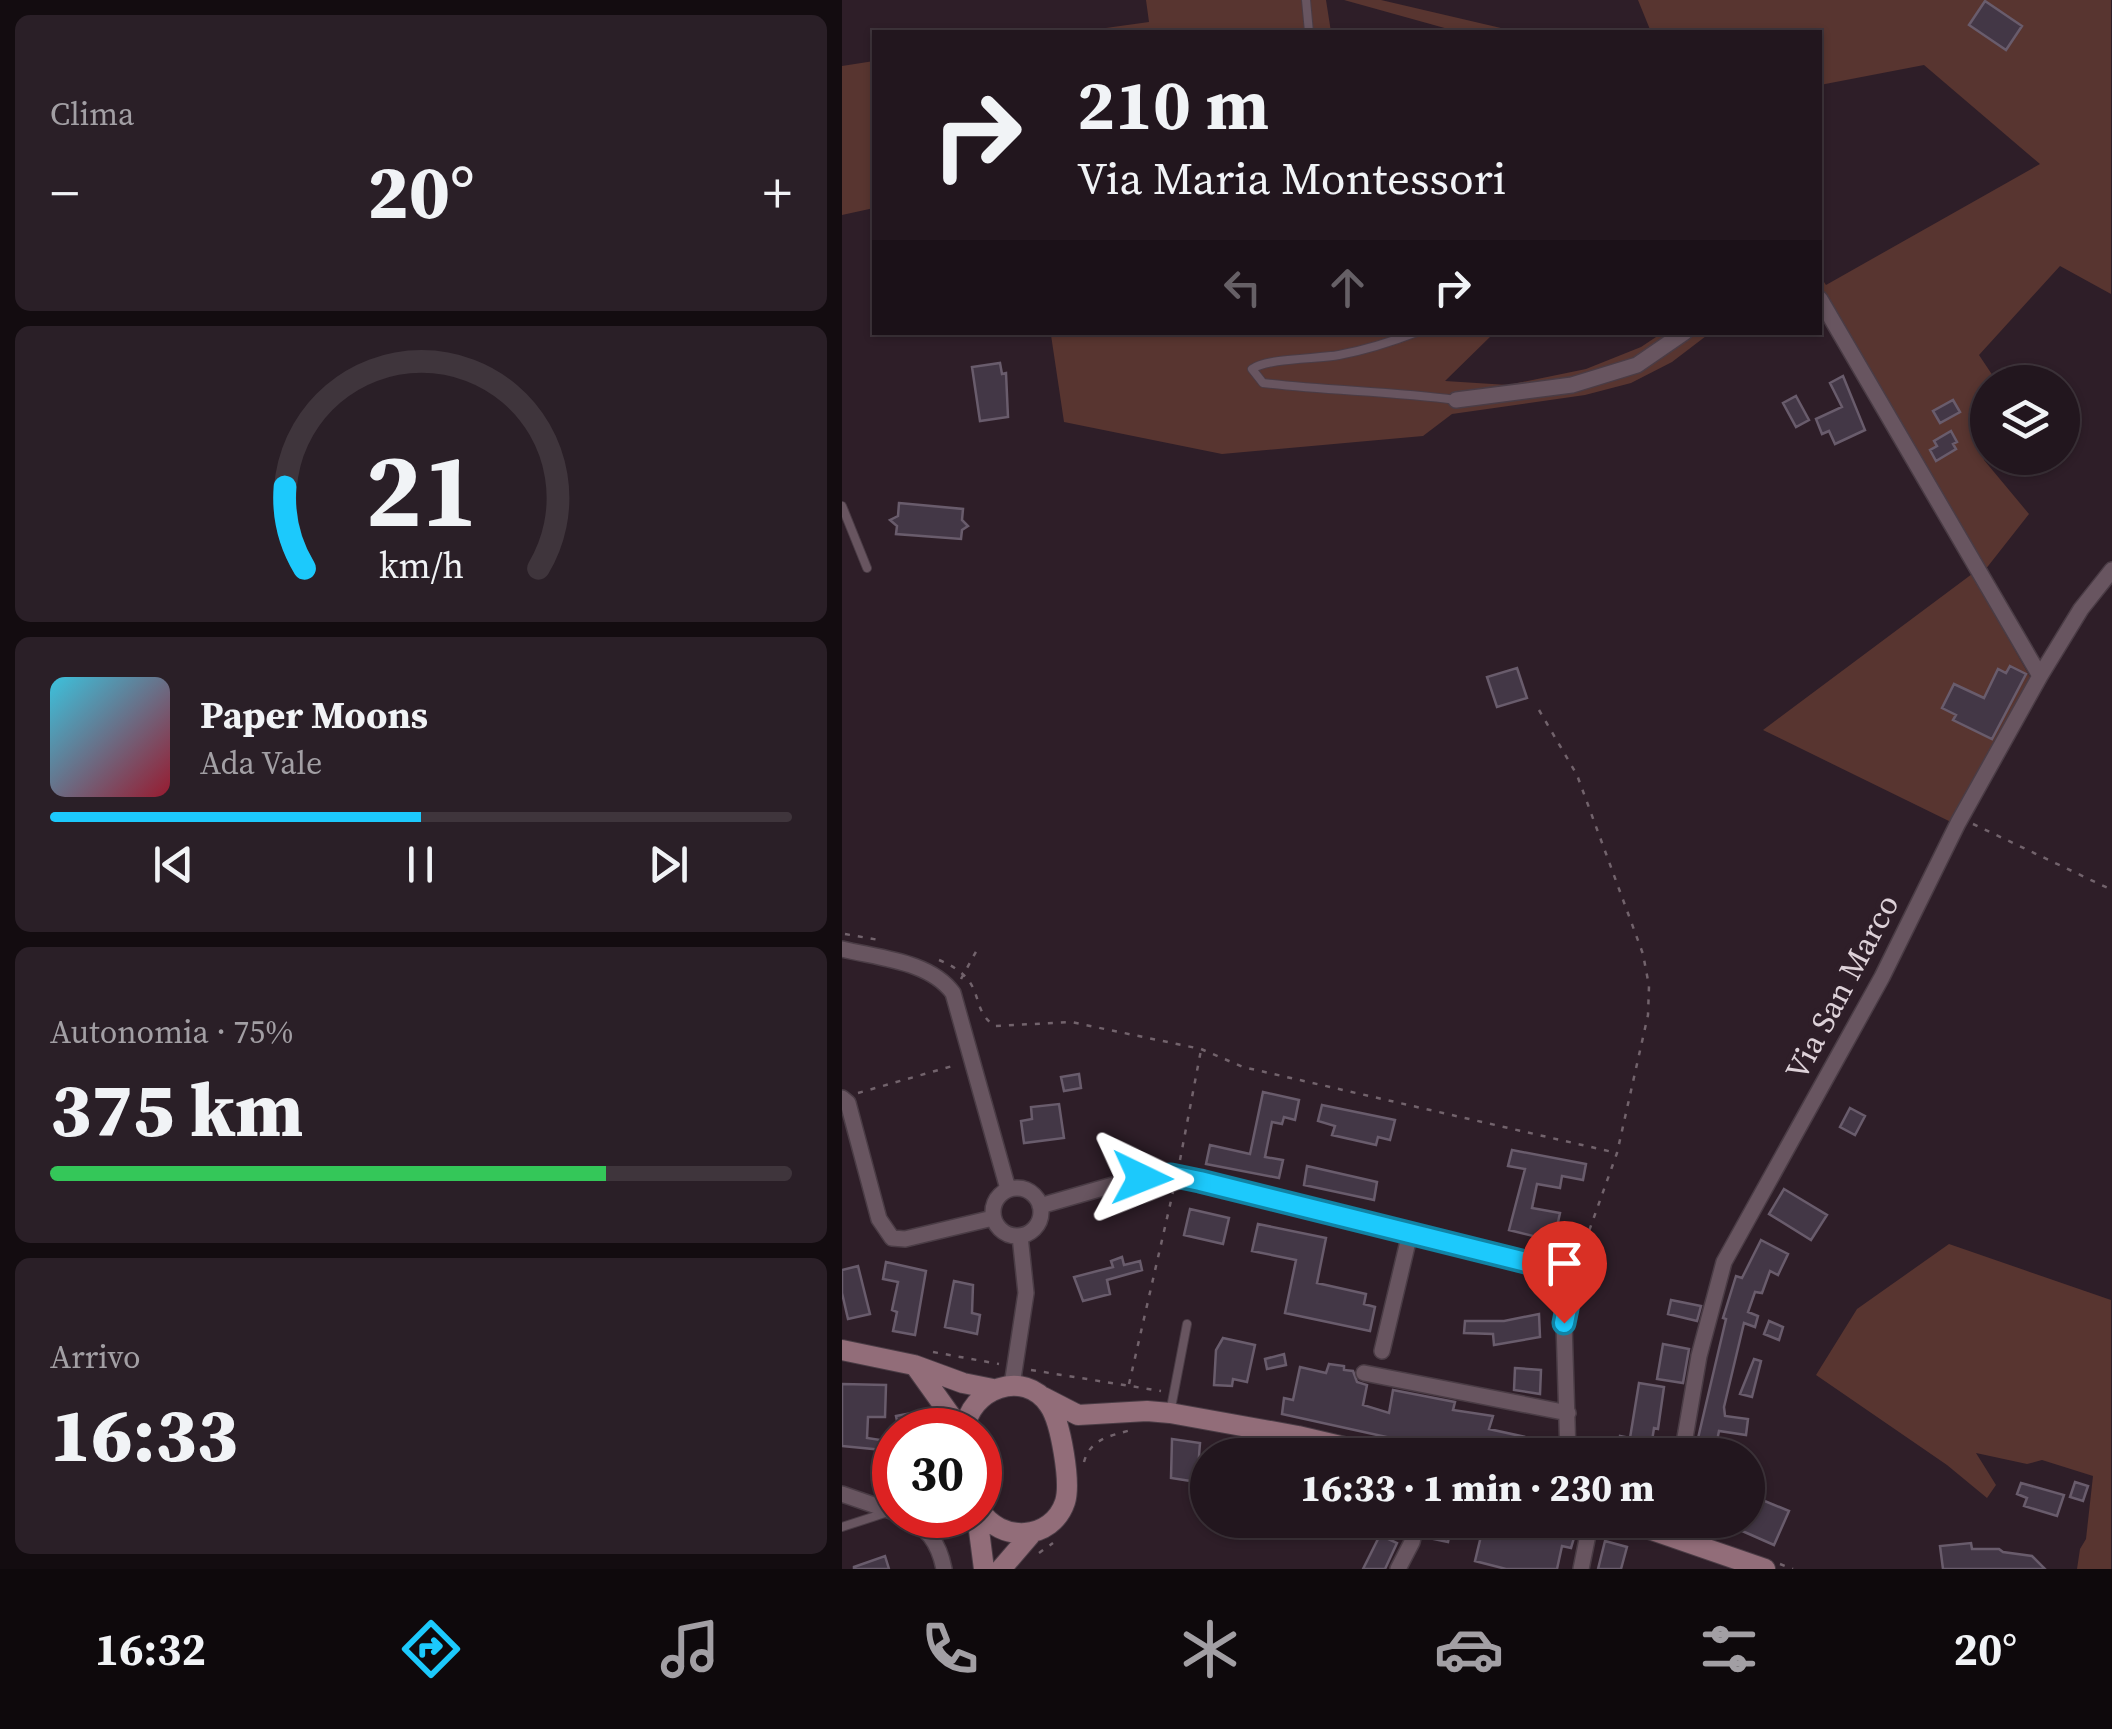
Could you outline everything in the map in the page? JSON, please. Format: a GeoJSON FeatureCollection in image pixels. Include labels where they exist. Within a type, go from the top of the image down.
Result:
{"type":"FeatureCollection","features":[{"type":"Feature","properties":{"kind":"main road"},"geometry":{"type":"LineString","coordinates":[[842,1350],[914,1366],[963,1384],[1007,1380],[1072,1414],[1104,1416],[1172,1403],[1312,1438]]}},
{"type":"Feature","properties":{"kind":"main road"},"geometry":{"type":"LineString","coordinates":[[914,1366],[946,1408]]}},
{"type":"Feature","properties":{"kind":"main road"},"geometry":{"type":"LineString","coordinates":[[972,1408],[1007,1380]]}},
{"type":"Feature","properties":{"kind":"main road"},"geometry":{"type":"LineString","coordinates":[[1043,1397],[1054,1412],[1073,1468]]}},
{"type":"Feature","properties":{"kind":"main road"},"geometry":{"type":"LineString","coordinates":[[1002,1530],[1032,1533],[1046,1527],[1064,1505],[1073,1468],[1070,1449],[1080,1431],[1104,1416]]}},
{"type":"Feature","properties":{"kind":"main road"},"geometry":{"type":"LineString","coordinates":[[1001,1569],[1032,1533]]}},
{"type":"Feature","properties":{"kind":"main road"},"geometry":{"type":"LineString","coordinates":[[981,1538],[984,1569]]}},
{"type":"Feature","properties":{"kind":"main road"},"geometry":{"type":"LineString","coordinates":[[1696,1538],[1765,1569]]}},
{"type":"Feature","properties":{"kind":"street"},"geometry":{"type":"LineString","coordinates":[[1822,302],[2040,676]]}},
{"type":"Feature","properties":{"kind":"street"},"geometry":{"type":"LineString","coordinates":[[1456,400],[1572,385],[1637,365],[1681,335]]}},
{"type":"Feature","properties":{"kind":"street","name":"Via San Marco"},"geometry":{"type":"LineString","coordinates":[[1685,1438],[1700,1356],[1724,1262],[1882,976],[1961,818],[2040,676],[2112,570]]}},
{"type":"Feature","properties":{"kind":"street"},"geometry":{"type":"LineString","coordinates":[[842,949],[914,966],[945,982],[952,993],[1008,1189]]}},
{"type":"Feature","properties":{"kind":"street"},"geometry":{"type":"LineString","coordinates":[[842,1098],[848,1104],[879,1219],[892,1238],[905,1239],[993,1218]]}},
{"type":"Feature","properties":{"kind":"street"},"geometry":{"type":"LineString","coordinates":[[1040,1206],[1142,1178],[1177,1176],[1574,1274],[1564,1323],[1568,1438]]}},
{"type":"Feature","properties":{"kind":"street"},"geometry":{"type":"LineString","coordinates":[[1008,1189],[1031,1192],[1040,1206],[1039,1222],[1028,1234],[1006,1234],[993,1218],[997,1198],[1008,1189]]}},
{"type":"Feature","properties":{"kind":"street"},"geometry":{"type":"LineString","coordinates":[[1382,1351],[1410,1232]]}},
{"type":"Feature","properties":{"kind":"street"},"geometry":{"type":"LineString","coordinates":[[1007,1380],[1026,1293],[1020,1236]]}},
{"type":"Feature","properties":{"kind":"street"},"geometry":{"type":"LineString","coordinates":[[1364,1373],[1568,1413]]}},
{"type":"Feature","properties":{"kind":"street"},"geometry":{"type":"LineString","coordinates":[[842,1494],[872,1504]]}},
{"type":"Feature","properties":{"kind":"street"},"geometry":{"type":"LineString","coordinates":[[934,1538],[944,1569]]}},
{"type":"Feature","properties":{"kind":"street"},"geometry":{"type":"LineString","coordinates":[[1398,1569],[1413,1538]]}},
{"type":"Feature","properties":{"kind":"street"},"geometry":{"type":"LineString","coordinates":[[1582,1569],[1588,1538]]}},
{"type":"Feature","properties":{"kind":"lane"},"geometry":{"type":"LineString","coordinates":[[1306,0],[1309,30]]}},
{"type":"Feature","properties":{"kind":"lane"},"geometry":{"type":"LineString","coordinates":[[1409,335],[1342,354],[1273,361],[1252,369],[1262,384],[1456,400]]}},
{"type":"Feature","properties":{"kind":"lane"},"geometry":{"type":"LineString","coordinates":[[842,506],[867,568]]}},
{"type":"Feature","properties":{"kind":"lane"},"geometry":{"type":"LineString","coordinates":[[1172,1403],[1186,1324]]}},
{"type":"Feature","properties":{"kind":"lane"},"geometry":{"type":"LineString","coordinates":[[842,1527],[872,1519]]}},
{"type":"Feature","properties":{"kind":"path"},"geometry":{"type":"LineString","coordinates":[[1539,710],[1576,775],[1643,954],[1649,986],[1648,1015],[1617,1153],[1574,1274]]}},
{"type":"Feature","properties":{"kind":"path"},"geometry":{"type":"LineString","coordinates":[[1961,818],[2112,890]]}},
{"type":"Feature","properties":{"kind":"path"},"geometry":{"type":"LineString","coordinates":[[842,949],[846,931],[879,940]]}},
{"type":"Feature","properties":{"kind":"path"},"geometry":{"type":"LineString","coordinates":[[952,993],[978,948]]}},
{"type":"Feature","properties":{"kind":"path"},"geometry":{"type":"LineString","coordinates":[[927,956],[964,974],[973,983],[985,1020],[995,1026],[1071,1022],[1201,1048],[1243,1067],[1617,1153]]}},
{"type":"Feature","properties":{"kind":"path"},"geometry":{"type":"LineString","coordinates":[[1128,1386],[1177,1176],[1201,1048]]}},
{"type":"Feature","properties":{"kind":"path"},"geometry":{"type":"LineString","coordinates":[[842,1098],[972,1060]]}},
{"type":"Feature","properties":{"kind":"path"},"geometry":{"type":"LineString","coordinates":[[935,1353],[1007,1380],[1145,1388],[1172,1403]]}},
{"type":"Feature","properties":{"kind":"path"},"geometry":{"type":"LineString","coordinates":[[1073,1468],[1099,1440],[1145,1425],[1145,1388]]}},
{"type":"Feature","properties":{"kind":"path"},"geometry":{"type":"LineString","coordinates":[[1029,1561],[1064,1534]]}},
{"type":"Feature","properties":{"kind":"shaded area"},"geometry":{"type":"Polygon","coordinates":[[[1146,0],[1326,0],[1331,30],[1091,30],[1149,22],[1146,0]]]}},
{"type":"Feature","properties":{"kind":"shaded area"},"geometry":{"type":"Polygon","coordinates":[[[1344,0],[1381,0],[1509,30],[1452,30],[1344,0]]]}},
{"type":"Feature","properties":{"kind":"shaded area"},"geometry":{"type":"Polygon","coordinates":[[[1638,0],[2111,0],[2111,294],[2060,266],[1979,355],[1986,365],[1970,365],[1970,475],[1996,475],[2029,514],[1985,570],[1972,574],[1822,312],[1822,279],[1826,285],[2040,164],[1924,65],[1822,85],[1822,30],[1650,30],[1638,0]]]}},
{"type":"Feature","properties":{"kind":"shaded area"},"geometry":{"type":"Polygon","coordinates":[[[872,61],[872,208],[842,215],[842,66],[872,61]]]}},
{"type":"Feature","properties":{"kind":"shaded area"},"geometry":{"type":"Polygon","coordinates":[[[1051,335],[1492,335],[1445,381],[1508,385],[1586,369],[1641,347],[1659,335],[1707,335],[1672,362],[1631,383],[1585,395],[1452,414],[1423,436],[1222,454],[1064,422],[1051,335]]]}},
{"type":"Feature","properties":{"kind":"shaded area"},"geometry":{"type":"Polygon","coordinates":[[[1972,574],[2030,677],[1953,823],[1763,730],[1972,574]]]}},
{"type":"Feature","properties":{"kind":"shaded area"},"geometry":{"type":"Polygon","coordinates":[[[1949,1244],[2111,1300],[2111,1569],[2077,1569],[2086,1539],[2093,1476],[2042,1460],[2027,1464],[1976,1453],[1996,1485],[1987,1498],[1947,1465],[1816,1375],[1857,1309],[1949,1244]]]}},
{"type":"Feature","properties":{"kind":"building"},"geometry":{"type":"Polygon","coordinates":[[[1985,1],[2022,26],[2006,50],[1969,25],[1985,1]]]}},
{"type":"Feature","properties":{"kind":"building"},"geometry":{"type":"Polygon","coordinates":[[[1000,363],[1002,374],[1006,373],[1008,417],[980,421],[972,367],[1000,363]]]}},
{"type":"Feature","properties":{"kind":"building"},"geometry":{"type":"Polygon","coordinates":[[[1843,376],[1865,430],[1835,444],[1829,431],[1822,434],[1816,419],[1842,407],[1830,383],[1843,376]]]}},
{"type":"Feature","properties":{"kind":"building"},"geometry":{"type":"Polygon","coordinates":[[[1796,396],[1809,420],[1796,427],[1783,403],[1796,396]]]}},
{"type":"Feature","properties":{"kind":"building"},"geometry":{"type":"Polygon","coordinates":[[[1953,400],[1960,412],[1940,423],[1933,411],[1953,400]]]}},
{"type":"Feature","properties":{"kind":"building"},"geometry":{"type":"Polygon","coordinates":[[[1951,431],[1956,449],[1936,461],[1930,450],[1937,446],[1934,441],[1951,431]]]}},
{"type":"Feature","properties":{"kind":"building"},"geometry":{"type":"Polygon","coordinates":[[[899,503],[963,509],[962,520],[968,526],[962,530],[961,539],[896,534],[897,526],[890,520],[898,516],[899,503]]]}},
{"type":"Feature","properties":{"kind":"building"},"geometry":{"type":"Polygon","coordinates":[[[2010,666],[2026,674],[1992,739],[1953,720],[1956,715],[1942,708],[1954,684],[1984,698],[1998,669],[2006,673],[2010,666]]]}},
{"type":"Feature","properties":{"kind":"building"},"geometry":{"type":"Polygon","coordinates":[[[1517,668],[1527,698],[1497,707],[1487,677],[1517,668]]]}},
{"type":"Feature","properties":{"kind":"building"},"geometry":{"type":"Polygon","coordinates":[[[1079,1074],[1081,1088],[1064,1091],[1061,1077],[1079,1074]]]}},
{"type":"Feature","properties":{"kind":"building"},"geometry":{"type":"Polygon","coordinates":[[[1263,1092],[1299,1100],[1295,1120],[1284,1117],[1282,1124],[1272,1122],[1265,1157],[1283,1160],[1279,1178],[1206,1164],[1210,1145],[1250,1154],[1263,1092]]]}},
{"type":"Feature","properties":{"kind":"building"},"geometry":{"type":"Polygon","coordinates":[[[1059,1104],[1064,1138],[1024,1143],[1021,1121],[1032,1119],[1031,1107],[1059,1104]]]}},
{"type":"Feature","properties":{"kind":"building"},"geometry":{"type":"Polygon","coordinates":[[[1322,1105],[1395,1120],[1390,1140],[1378,1137],[1376,1145],[1332,1135],[1335,1126],[1318,1121],[1322,1105]]]}},
{"type":"Feature","properties":{"kind":"building"},"geometry":{"type":"Polygon","coordinates":[[[1850,1108],[1865,1116],[1855,1135],[1840,1127],[1850,1108]]]}},
{"type":"Feature","properties":{"kind":"building"},"geometry":{"type":"Polygon","coordinates":[[[1512,1150],[1586,1164],[1583,1180],[1562,1176],[1560,1188],[1537,1184],[1532,1208],[1560,1213],[1557,1227],[1570,1229],[1566,1244],[1509,1230],[1525,1169],[1508,1166],[1512,1150]]]}},
{"type":"Feature","properties":{"kind":"building"},"geometry":{"type":"Polygon","coordinates":[[[1307,1166],[1377,1182],[1374,1200],[1304,1185],[1307,1166]]]}},
{"type":"Feature","properties":{"kind":"building"},"geometry":{"type":"Polygon","coordinates":[[[1784,1189],[1827,1215],[1811,1240],[1769,1214],[1784,1189]]]}},
{"type":"Feature","properties":{"kind":"building"},"geometry":{"type":"Polygon","coordinates":[[[1190,1209],[1229,1218],[1223,1244],[1184,1235],[1190,1209]]]}},
{"type":"Feature","properties":{"kind":"building"},"geometry":{"type":"Polygon","coordinates":[[[1258,1224],[1326,1238],[1317,1283],[1366,1294],[1364,1304],[1375,1307],[1370,1331],[1285,1313],[1296,1260],[1252,1251],[1258,1224]]]}},
{"type":"Feature","properties":{"kind":"building"},"geometry":{"type":"Polygon","coordinates":[[[1761,1240],[1788,1254],[1778,1275],[1770,1271],[1762,1293],[1755,1292],[1748,1312],[1758,1316],[1755,1327],[1744,1323],[1724,1407],[1725,1416],[1748,1419],[1746,1435],[1719,1431],[1718,1438],[1698,1438],[1726,1319],[1723,1318],[1736,1276],[1742,1278],[1761,1240]]]}},
{"type":"Feature","properties":{"kind":"building"},"geometry":{"type":"Polygon","coordinates":[[[1122,1257],[1124,1265],[1140,1261],[1142,1270],[1107,1280],[1110,1294],[1083,1301],[1074,1277],[1113,1267],[1111,1261],[1122,1257]]]}},
{"type":"Feature","properties":{"kind":"building"},"geometry":{"type":"Polygon","coordinates":[[[886,1262],[926,1271],[915,1335],[893,1331],[897,1312],[892,1310],[898,1282],[883,1279],[886,1262]]]}},
{"type":"Feature","properties":{"kind":"building"},"geometry":{"type":"Polygon","coordinates":[[[858,1266],[870,1314],[848,1319],[842,1270],[858,1266]]]}},
{"type":"Feature","properties":{"kind":"building"},"geometry":{"type":"Polygon","coordinates":[[[954,1281],[973,1285],[972,1313],[980,1315],[977,1334],[945,1327],[954,1281]]]}},
{"type":"Feature","properties":{"kind":"building"},"geometry":{"type":"Polygon","coordinates":[[[1671,1300],[1701,1306],[1697,1321],[1668,1314],[1671,1300]]]}},
{"type":"Feature","properties":{"kind":"building"},"geometry":{"type":"Polygon","coordinates":[[[1539,1314],[1540,1337],[1494,1345],[1493,1334],[1464,1333],[1465,1321],[1504,1321],[1539,1314]]]}},
{"type":"Feature","properties":{"kind":"building"},"geometry":{"type":"Polygon","coordinates":[[[1769,1321],[1783,1327],[1779,1340],[1764,1334],[1769,1321]]]}},
{"type":"Feature","properties":{"kind":"building"},"geometry":{"type":"Polygon","coordinates":[[[1223,1338],[1255,1345],[1247,1382],[1233,1379],[1232,1386],[1214,1385],[1216,1350],[1223,1338]]]}},
{"type":"Feature","properties":{"kind":"building"},"geometry":{"type":"Polygon","coordinates":[[[1663,1344],[1689,1349],[1683,1383],[1657,1379],[1663,1344]]]}},
{"type":"Feature","properties":{"kind":"building"},"geometry":{"type":"Polygon","coordinates":[[[1284,1354],[1286,1365],[1267,1369],[1265,1359],[1284,1354]]]}},
{"type":"Feature","properties":{"kind":"building"},"geometry":{"type":"Polygon","coordinates":[[[1754,1359],[1761,1361],[1752,1397],[1740,1394],[1754,1359]]]}},
{"type":"Feature","properties":{"kind":"building"},"geometry":{"type":"Polygon","coordinates":[[[1329,1364],[1353,1371],[1357,1382],[1367,1385],[1363,1405],[1389,1413],[1393,1390],[1455,1402],[1453,1410],[1493,1416],[1489,1429],[1530,1438],[1391,1438],[1282,1414],[1284,1398],[1293,1400],[1300,1367],[1326,1373],[1329,1364]]]}},
{"type":"Feature","properties":{"kind":"building"},"geometry":{"type":"Polygon","coordinates":[[[1515,1368],[1541,1370],[1540,1394],[1514,1390],[1515,1368]]]}},
{"type":"Feature","properties":{"kind":"building"},"geometry":{"type":"Polygon","coordinates":[[[1639,1383],[1664,1387],[1658,1429],[1654,1428],[1652,1438],[1630,1438],[1639,1383]]]}},
{"type":"Feature","properties":{"kind":"building"},"geometry":{"type":"Polygon","coordinates":[[[842,1384],[886,1385],[885,1408],[872,1408],[872,1417],[868,1417],[867,1438],[872,1439],[872,1449],[842,1446],[842,1384]]]}},
{"type":"Feature","properties":{"kind":"building"},"geometry":{"type":"Polygon","coordinates":[[[1172,1439],[1190,1442],[1190,1481],[1171,1478],[1172,1439]]]}},
{"type":"Feature","properties":{"kind":"building"},"geometry":{"type":"Polygon","coordinates":[[[2075,1482],[2088,1486],[2083,1501],[2070,1497],[2075,1482]]]}},
{"type":"Feature","properties":{"kind":"building"},"geometry":{"type":"Polygon","coordinates":[[[2021,1483],[2064,1495],[2057,1516],[2024,1506],[2027,1498],[2017,1494],[2021,1483]]]}},
{"type":"Feature","properties":{"kind":"building"},"geometry":{"type":"Polygon","coordinates":[[[1765,1501],[1789,1511],[1774,1545],[1758,1538],[1765,1538],[1765,1501]]]}},
{"type":"Feature","properties":{"kind":"building"},"geometry":{"type":"Polygon","coordinates":[[[1378,1538],[1397,1543],[1385,1569],[1363,1569],[1378,1538]]]}},
{"type":"Feature","properties":{"kind":"building"},"geometry":{"type":"Polygon","coordinates":[[[1481,1538],[1574,1538],[1571,1548],[1562,1546],[1557,1569],[1506,1569],[1475,1561],[1481,1538]]]}},
{"type":"Feature","properties":{"kind":"building"},"geometry":{"type":"Polygon","coordinates":[[[1605,1541],[1627,1547],[1621,1569],[1598,1569],[1605,1541]]]}},
{"type":"Feature","properties":{"kind":"building"},"geometry":{"type":"Polygon","coordinates":[[[1971,1543],[1972,1549],[1999,1549],[2032,1556],[2045,1569],[1943,1569],[1940,1546],[1971,1543]]]}},
{"type":"Feature","properties":{"kind":"building"},"geometry":{"type":"Polygon","coordinates":[[[885,1556],[889,1569],[854,1569],[854,1567],[885,1556]]]}},
{"type":"Feature","properties":{"kind":"route"},"geometry":{"type":"LineString","coordinates":[[1142,1178],[1171,1175],[1200,1181],[1574,1274],[1564,1323]]}}]}
